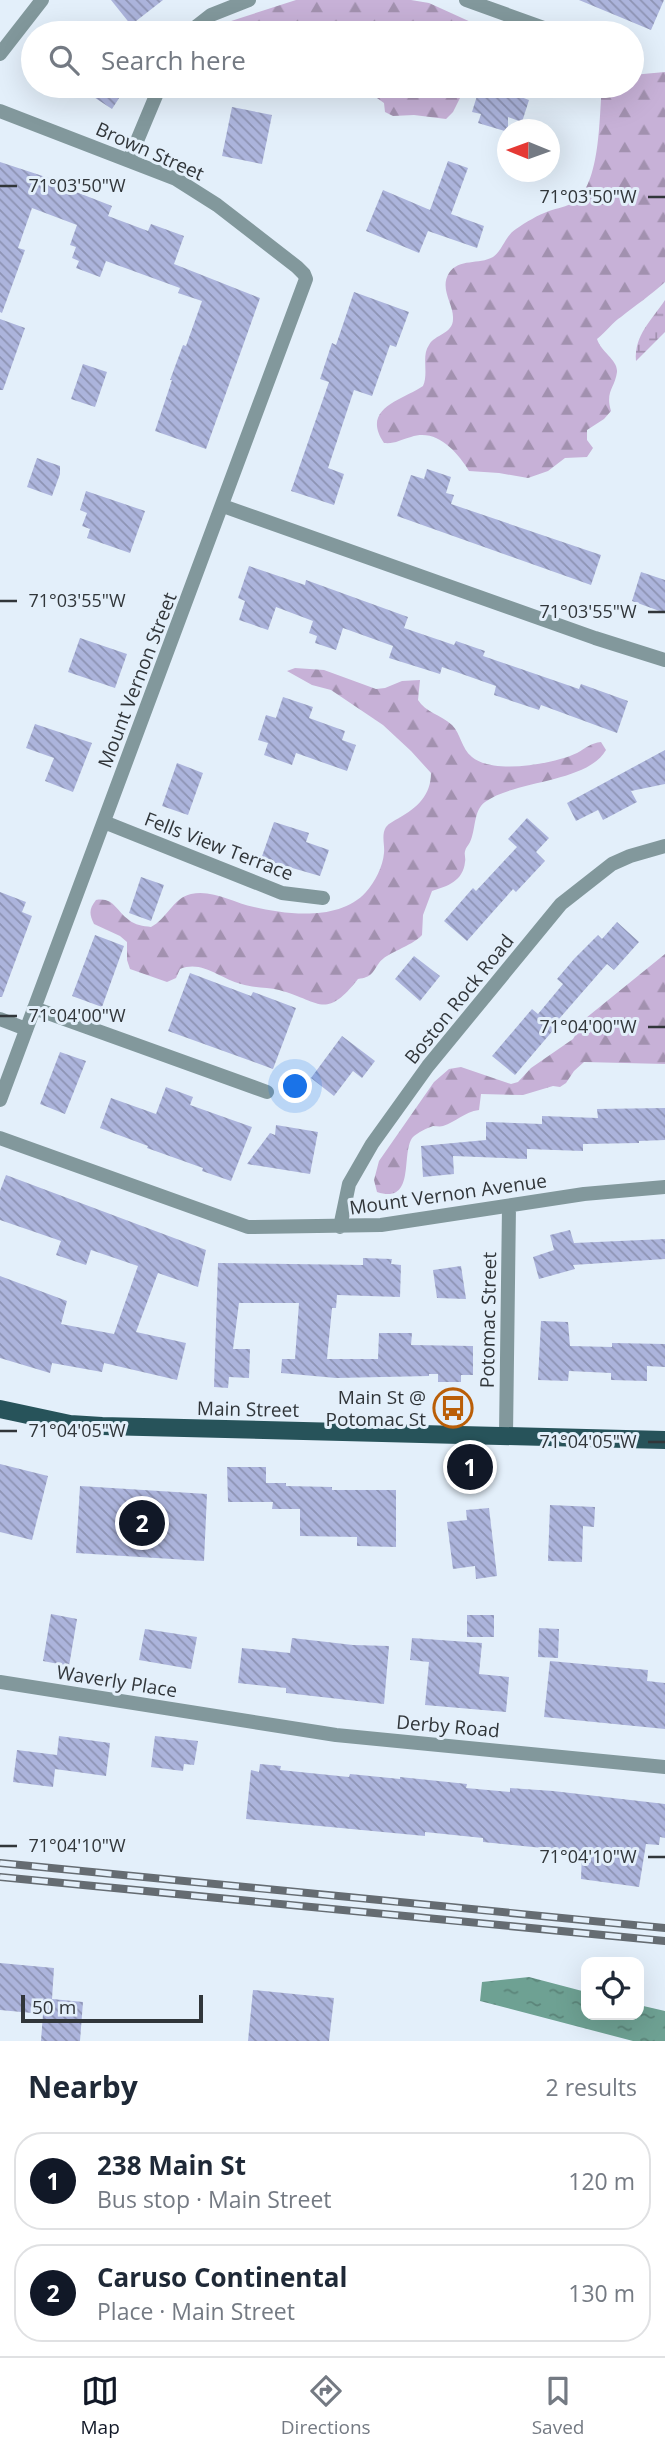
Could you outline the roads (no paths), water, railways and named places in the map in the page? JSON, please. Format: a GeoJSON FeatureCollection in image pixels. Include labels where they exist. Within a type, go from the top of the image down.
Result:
{"type":"FeatureCollection","features":[{"type":"Feature","properties":{"kind":"main road","name":"Main Street"},"geometry":{"type":"LineString","coordinates":[[0,1409],[71,1424],[102,1426],[665,1440]]}},
{"type":"Feature","properties":{"kind":"street"},"geometry":{"type":"LineString","coordinates":[[26,21],[43,0]]}},
{"type":"Feature","properties":{"kind":"street"},"geometry":{"type":"LineString","coordinates":[[202,21],[219,11],[250,0]]}},
{"type":"Feature","properties":{"kind":"street"},"geometry":{"type":"LineString","coordinates":[[466,0],[525,21]]}},
{"type":"Feature","properties":{"kind":"street"},"geometry":{"type":"LineString","coordinates":[[0,54],[21,28]]}},
{"type":"Feature","properties":{"kind":"street"},"geometry":{"type":"LineString","coordinates":[[129,160],[155,98]]}},
{"type":"Feature","properties":{"kind":"street","name":"Brown Street"},"geometry":{"type":"LineString","coordinates":[[0,111],[176,179],[304,274]]}},
{"type":"Feature","properties":{"kind":"street","name":"Mount Vernon Street"},"geometry":{"type":"LineString","coordinates":[[0,1100],[305,284],[304,274]]}},
{"type":"Feature","properties":{"kind":"street"},"geometry":{"type":"LineString","coordinates":[[223,506],[595,638],[665,660]]}},
{"type":"Feature","properties":{"kind":"street","name":"Fells View Terrace"},"geometry":{"type":"LineString","coordinates":[[104,822],[282,894],[323,898]]}},
{"type":"Feature","properties":{"kind":"street","name":"Boston Rock Road"},"geometry":{"type":"LineString","coordinates":[[340,1227],[349,1184],[372,1144],[428,1066],[561,904],[612,864],[665,846]]}},
{"type":"Feature","properties":{"kind":"street"},"geometry":{"type":"LineString","coordinates":[[34,1008],[267,1092]]}},
{"type":"Feature","properties":{"kind":"street"},"geometry":{"type":"LineString","coordinates":[[0,1019],[26,1029]]}},
{"type":"Feature","properties":{"kind":"street","name":"Mount Vernon Avenue"},"geometry":{"type":"LineString","coordinates":[[0,1138],[241,1226],[381,1225],[609,1191],[665,1187]]}},
{"type":"Feature","properties":{"kind":"street","name":"Potomac Street"},"geometry":{"type":"LineString","coordinates":[[506,1435],[509,1206]]}},
{"type":"Feature","properties":{"kind":"street","name":"Waverly Place"},"geometry":{"type":"LineString","coordinates":[[0,1682],[228,1718]]}},
{"type":"Feature","properties":{"kind":"street","name":"Derby Road"},"geometry":{"type":"LineString","coordinates":[[228,1718],[336,1735],[665,1767]]}},
{"type":"Feature","properties":{"kind":"water"},"geometry":{"type":"Polygon","coordinates":[[[529,1977],[581,1991],[581,2020],[644,2020],[644,2006],[665,2011],[665,2041],[633,2041],[480,2001],[482,1982],[529,1977]]]}},
{"type":"Feature","properties":{"kind":"railway"},"geometry":{"type":"LineString","coordinates":[[0,1863],[665,1928]]}},
{"type":"Feature","properties":{"kind":"railway"},"geometry":{"type":"LineString","coordinates":[[0,1877],[665,1941]]}},
{"type":"Feature","properties":{"kind":"place","name":"Main St @ Potomac St"},"geometry":{"type":"Point","coordinates":[453,1408]}},
{"type":"Feature","properties":{"kind":"place","name":"238 Main St"},"geometry":{"type":"Point","coordinates":[470,1467]}},
{"type":"Feature","properties":{"kind":"place","name":"Caruso Continental"},"geometry":{"type":"Point","coordinates":[142,1523]}}]}
